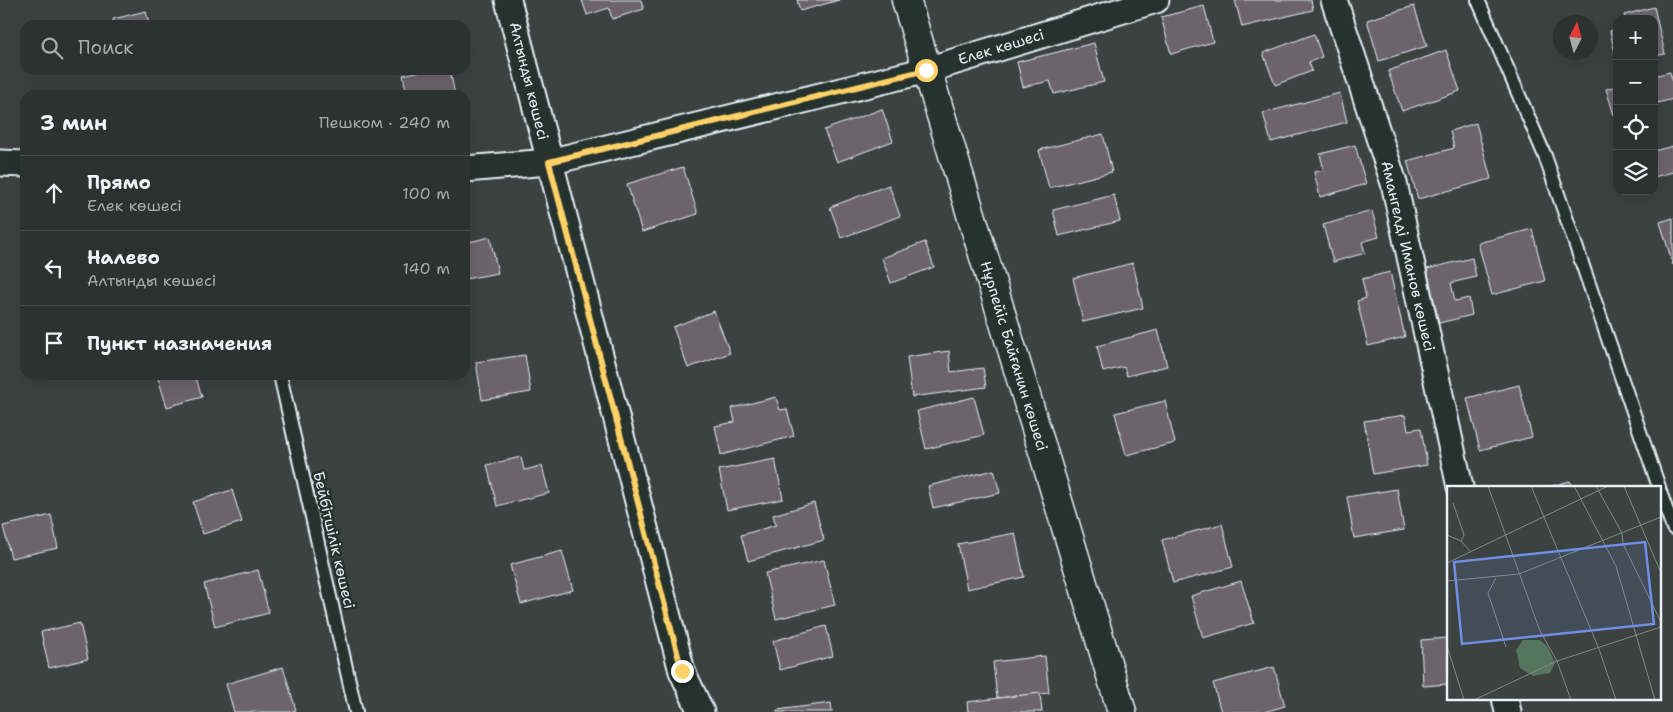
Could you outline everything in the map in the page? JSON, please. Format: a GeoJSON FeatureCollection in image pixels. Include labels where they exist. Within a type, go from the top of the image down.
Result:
{"type":"FeatureCollection","features":[{"type":"Feature","properties":{"kind":"street","name":"Алтынды көшесі"},"geometry":{"type":"LineString","coordinates":[[508,0],[682,671],[701,712]]}},
{"type":"Feature","properties":{"kind":"street","name":"Нұрпейіс Байғанин көшесі"},"geometry":{"type":"LineString","coordinates":[[906,0],[1122,712]]}},
{"type":"Feature","properties":{"kind":"street","name":"Елек көшесі"},"geometry":{"type":"LineString","coordinates":[[470,170],[549,162],[926,70],[1156,0]]}},
{"type":"Feature","properties":{"kind":"street","name":"Амангелді Иманов көшесі"},"geometry":{"type":"LineString","coordinates":[[1334,0],[1394,183],[1460,486]]}},
{"type":"Feature","properties":{"kind":"street"},"geometry":{"type":"LineString","coordinates":[[0,163],[20,164]]}},
{"type":"Feature","properties":{"kind":"lane"},"geometry":{"type":"LineString","coordinates":[[1478,0],[1545,156],[1658,486]]}},
{"type":"Feature","properties":{"kind":"lane","name":"Бейбітшілік көшесі"},"geometry":{"type":"LineString","coordinates":[[281,380],[356,712]]}},
{"type":"Feature","properties":{"kind":"lane"},"geometry":{"type":"LineString","coordinates":[[1660,491],[1673,528]]}},
{"type":"Feature","properties":{"kind":"building"},"geometry":{"type":"Polygon","coordinates":[[[582,0],[641,0],[644,9],[612,19],[609,8],[587,15],[582,0]]]}},
{"type":"Feature","properties":{"kind":"building"},"geometry":{"type":"Polygon","coordinates":[[[797,0],[839,0],[800,11],[797,0]]]}},
{"type":"Feature","properties":{"kind":"building"},"geometry":{"type":"Polygon","coordinates":[[[1235,0],[1311,0],[1313,10],[1242,27],[1235,0]]]}},
{"type":"Feature","properties":{"kind":"building"},"geometry":{"type":"Polygon","coordinates":[[[1204,6],[1213,42],[1171,54],[1161,17],[1204,6]]]}},
{"type":"Feature","properties":{"kind":"building"},"geometry":{"type":"Polygon","coordinates":[[[1414,6],[1427,46],[1379,61],[1367,20],[1414,6]]]}},
{"type":"Feature","properties":{"kind":"building"},"geometry":{"type":"Polygon","coordinates":[[[1654,7],[1656,15],[1624,15],[1654,7]]]}},
{"type":"Feature","properties":{"kind":"building"},"geometry":{"type":"Polygon","coordinates":[[[146,11],[148,20],[113,20],[146,11]]]}},
{"type":"Feature","properties":{"kind":"building"},"geometry":{"type":"Polygon","coordinates":[[[1658,24],[1665,54],[1658,55],[1658,24]]]}},
{"type":"Feature","properties":{"kind":"building"},"geometry":{"type":"Polygon","coordinates":[[[1613,30],[1613,44],[1610,31],[1613,30]]]}},
{"type":"Feature","properties":{"kind":"building"},"geometry":{"type":"Polygon","coordinates":[[[1314,34],[1322,57],[1309,62],[1312,71],[1275,85],[1263,53],[1314,34]]]}},
{"type":"Feature","properties":{"kind":"building"},"geometry":{"type":"Polygon","coordinates":[[[1094,43],[1104,82],[1054,94],[1050,81],[1023,87],[1017,62],[1094,43]]]}},
{"type":"Feature","properties":{"kind":"building"},"geometry":{"type":"Polygon","coordinates":[[[1446,50],[1460,91],[1402,111],[1388,71],[1446,50]]]}},
{"type":"Feature","properties":{"kind":"building"},"geometry":{"type":"Polygon","coordinates":[[[1670,72],[1673,83],[1673,99],[1658,103],[1658,75],[1670,72]]]}},
{"type":"Feature","properties":{"kind":"building"},"geometry":{"type":"Polygon","coordinates":[[[403,75],[451,75],[454,90],[406,90],[403,75]]]}},
{"type":"Feature","properties":{"kind":"building"},"geometry":{"type":"Polygon","coordinates":[[[1613,87],[1613,112],[1606,89],[1613,87]]]}},
{"type":"Feature","properties":{"kind":"building"},"geometry":{"type":"Polygon","coordinates":[[[1340,93],[1347,122],[1271,142],[1263,113],[1340,93]]]}},
{"type":"Feature","properties":{"kind":"building"},"geometry":{"type":"Polygon","coordinates":[[[882,109],[893,141],[837,162],[824,130],[882,109]]]}},
{"type":"Feature","properties":{"kind":"building"},"geometry":{"type":"Polygon","coordinates":[[[1476,123],[1491,179],[1418,199],[1407,161],[1454,148],[1450,131],[1476,123]]]}},
{"type":"Feature","properties":{"kind":"building"},"geometry":{"type":"Polygon","coordinates":[[[1103,134],[1112,172],[1049,188],[1039,150],[1103,134]]]}},
{"type":"Feature","properties":{"kind":"building"},"geometry":{"type":"Polygon","coordinates":[[[1355,145],[1366,184],[1320,197],[1314,172],[1324,170],[1320,154],[1355,145]]]}},
{"type":"Feature","properties":{"kind":"building"},"geometry":{"type":"Polygon","coordinates":[[[1673,146],[1673,172],[1658,176],[1658,150],[1673,146]]]}},
{"type":"Feature","properties":{"kind":"building"},"geometry":{"type":"Polygon","coordinates":[[[683,167],[698,214],[642,232],[627,184],[683,167]]]}},
{"type":"Feature","properties":{"kind":"building"},"geometry":{"type":"Polygon","coordinates":[[[889,185],[900,216],[841,238],[830,207],[889,185]]]}},
{"type":"Feature","properties":{"kind":"building"},"geometry":{"type":"Polygon","coordinates":[[[1114,195],[1120,221],[1059,236],[1053,210],[1114,195]]]}},
{"type":"Feature","properties":{"kind":"building"},"geometry":{"type":"Polygon","coordinates":[[[1372,211],[1379,237],[1362,242],[1365,253],[1333,262],[1323,225],[1372,211]]]}},
{"type":"Feature","properties":{"kind":"building"},"geometry":{"type":"Polygon","coordinates":[[[1673,218],[1673,265],[1660,222],[1673,218]]]}},
{"type":"Feature","properties":{"kind":"building"},"geometry":{"type":"Polygon","coordinates":[[[1532,229],[1545,281],[1492,295],[1478,243],[1532,229]]]}},
{"type":"Feature","properties":{"kind":"building"},"geometry":{"type":"Polygon","coordinates":[[[490,237],[498,273],[470,278],[470,242],[490,237]]]}},
{"type":"Feature","properties":{"kind":"building"},"geometry":{"type":"Polygon","coordinates":[[[925,242],[934,267],[891,283],[882,258],[925,242]]]}},
{"type":"Feature","properties":{"kind":"building"},"geometry":{"type":"Polygon","coordinates":[[[1472,258],[1476,277],[1451,283],[1455,301],[1469,298],[1472,315],[1439,323],[1427,269],[1472,258]]]}},
{"type":"Feature","properties":{"kind":"building"},"geometry":{"type":"Polygon","coordinates":[[[1133,263],[1143,308],[1083,322],[1073,278],[1133,263]]]}},
{"type":"Feature","properties":{"kind":"building"},"geometry":{"type":"Polygon","coordinates":[[[1390,272],[1405,337],[1368,346],[1357,301],[1366,298],[1362,279],[1390,272]]]}},
{"type":"Feature","properties":{"kind":"building"},"geometry":{"type":"Polygon","coordinates":[[[714,311],[730,353],[688,368],[673,327],[714,311]]]}},
{"type":"Feature","properties":{"kind":"building"},"geometry":{"type":"Polygon","coordinates":[[[1158,330],[1167,366],[1127,376],[1124,367],[1103,372],[1097,346],[1158,330]]]}},
{"type":"Feature","properties":{"kind":"building"},"geometry":{"type":"Polygon","coordinates":[[[949,351],[951,372],[983,368],[986,387],[912,397],[907,357],[949,351]]]}},
{"type":"Feature","properties":{"kind":"building"},"geometry":{"type":"Polygon","coordinates":[[[525,355],[531,392],[482,400],[476,362],[525,355]]]}},
{"type":"Feature","properties":{"kind":"building"},"geometry":{"type":"Polygon","coordinates":[[[159,380],[197,380],[202,397],[167,407],[159,380]]]}},
{"type":"Feature","properties":{"kind":"building"},"geometry":{"type":"Polygon","coordinates":[[[1519,385],[1532,437],[1480,450],[1467,398],[1519,385]]]}},
{"type":"Feature","properties":{"kind":"building"},"geometry":{"type":"Polygon","coordinates":[[[776,397],[780,410],[787,409],[794,436],[721,455],[715,426],[735,422],[732,408],[776,397]]]}},
{"type":"Feature","properties":{"kind":"building"},"geometry":{"type":"Polygon","coordinates":[[[974,397],[984,435],[926,449],[917,411],[974,397]]]}},
{"type":"Feature","properties":{"kind":"building"},"geometry":{"type":"Polygon","coordinates":[[[1165,401],[1175,443],[1126,455],[1115,413],[1165,401]]]}},
{"type":"Feature","properties":{"kind":"building"},"geometry":{"type":"Polygon","coordinates":[[[1405,415],[1408,430],[1421,428],[1427,465],[1373,474],[1364,421],[1405,415]]]}},
{"type":"Feature","properties":{"kind":"building"},"geometry":{"type":"Polygon","coordinates":[[[521,457],[524,470],[542,466],[549,493],[497,506],[487,465],[521,457]]]}},
{"type":"Feature","properties":{"kind":"building"},"geometry":{"type":"Polygon","coordinates":[[[775,459],[783,499],[727,510],[719,470],[775,459]]]}},
{"type":"Feature","properties":{"kind":"building"},"geometry":{"type":"Polygon","coordinates":[[[994,470],[1000,493],[933,508],[928,486],[994,470]]]}},
{"type":"Feature","properties":{"kind":"building"},"geometry":{"type":"Polygon","coordinates":[[[1570,481],[1572,486],[1552,486],[1570,481]]]}},
{"type":"Feature","properties":{"kind":"building"},"geometry":{"type":"Polygon","coordinates":[[[1397,489],[1404,530],[1354,538],[1347,497],[1397,489]]]}},
{"type":"Feature","properties":{"kind":"building"},"geometry":{"type":"Polygon","coordinates":[[[232,490],[242,522],[203,534],[193,502],[232,490]]]}},
{"type":"Feature","properties":{"kind":"building"},"geometry":{"type":"Polygon","coordinates":[[[814,503],[824,540],[748,561],[741,535],[776,525],[773,515],[814,503]]]}},
{"type":"Feature","properties":{"kind":"building"},"geometry":{"type":"Polygon","coordinates":[[[51,515],[58,548],[11,558],[3,526],[51,515]]]}},
{"type":"Feature","properties":{"kind":"building"},"geometry":{"type":"Polygon","coordinates":[[[1222,524],[1233,567],[1173,583],[1162,540],[1222,524]]]}},
{"type":"Feature","properties":{"kind":"building"},"geometry":{"type":"Polygon","coordinates":[[[1015,533],[1024,577],[967,589],[958,544],[1015,533]]]}},
{"type":"Feature","properties":{"kind":"building"},"geometry":{"type":"Polygon","coordinates":[[[562,551],[573,590],[521,604],[510,565],[562,551]]]}},
{"type":"Feature","properties":{"kind":"building"},"geometry":{"type":"Polygon","coordinates":[[[824,560],[835,605],[776,619],[765,573],[824,560]]]}},
{"type":"Feature","properties":{"kind":"building"},"geometry":{"type":"Polygon","coordinates":[[[258,570],[269,613],[215,627],[204,584],[258,570]]]}},
{"type":"Feature","properties":{"kind":"building"},"geometry":{"type":"Polygon","coordinates":[[[1241,581],[1254,623],[1203,638],[1191,596],[1241,581]]]}},
{"type":"Feature","properties":{"kind":"building"},"geometry":{"type":"Polygon","coordinates":[[[80,623],[88,659],[49,668],[41,632],[80,623]]]}},
{"type":"Feature","properties":{"kind":"building"},"geometry":{"type":"Polygon","coordinates":[[[826,626],[833,656],[780,670],[773,641],[826,626]]]}},
{"type":"Feature","properties":{"kind":"building"},"geometry":{"type":"Polygon","coordinates":[[[1447,638],[1447,684],[1423,686],[1421,640],[1447,638]]]}},
{"type":"Feature","properties":{"kind":"building"},"geometry":{"type":"Polygon","coordinates":[[[1045,656],[1049,693],[997,698],[993,662],[1045,656]]]}},
{"type":"Feature","properties":{"kind":"building"},"geometry":{"type":"Polygon","coordinates":[[[283,667],[296,710],[290,712],[234,712],[226,684],[283,667]]]}},
{"type":"Feature","properties":{"kind":"building"},"geometry":{"type":"Polygon","coordinates":[[[1274,667],[1285,706],[1264,712],[1221,712],[1213,683],[1274,667]]]}},
{"type":"Feature","properties":{"kind":"building"},"geometry":{"type":"Polygon","coordinates":[[[1040,693],[1042,712],[968,712],[967,702],[1040,693]]]}},
{"type":"Feature","properties":{"kind":"building"},"geometry":{"type":"Polygon","coordinates":[[[831,703],[832,712],[777,712],[777,710],[831,703]]]}},
{"type":"Feature","properties":{"kind":"route"},"geometry":{"type":"LineString","coordinates":[[682,671],[549,162],[926,70]]}}]}
